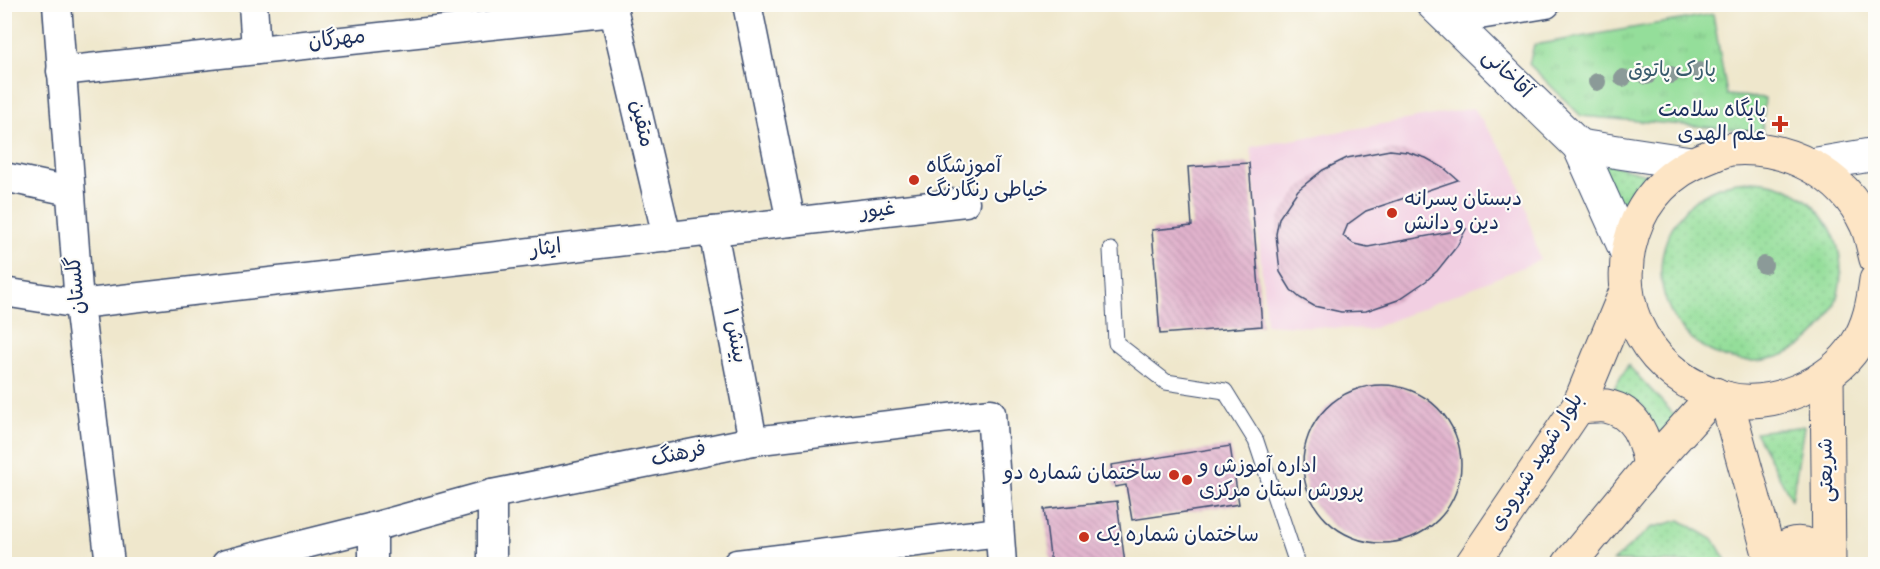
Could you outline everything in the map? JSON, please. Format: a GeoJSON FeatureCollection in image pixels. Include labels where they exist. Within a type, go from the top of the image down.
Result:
{"type":"FeatureCollection","features":[{"type":"Feature","properties":{"kind":"main road"},"geometry":{"type":"LineString","coordinates":[[1875,259],[1867,224],[1844,189],[1811,165],[1771,150],[1730,149],[1691,163],[1661,185],[1638,216],[1627,252],[1626,291],[1637,328],[1659,360],[1690,384],[1720,396],[1761,401],[1796,393],[1827,376],[1856,345],[1875,297]]}},
{"type":"Feature","properties":{"kind":"main road","name":"بلوار شهید شیرودی"},"geometry":{"type":"LineString","coordinates":[[1472,564],[1578,407],[1626,291]]}},
{"type":"Feature","properties":{"kind":"main road","name":"شریعتی"},"geometry":{"type":"LineString","coordinates":[[1827,376],[1829,564]]}},
{"type":"Feature","properties":{"kind":"main road"},"geometry":{"type":"LineString","coordinates":[[1569,564],[1650,466],[1720,396]]}},
{"type":"Feature","properties":{"kind":"main road"},"geometry":{"type":"LineString","coordinates":[[1720,396],[1774,564]]}},
{"type":"Feature","properties":{"kind":"main road"},"geometry":{"type":"LineString","coordinates":[[1578,407],[1605,406],[1630,417],[1646,440],[1650,466]]}},
{"type":"Feature","properties":{"kind":"main road"},"geometry":{"type":"LineString","coordinates":[[1774,564],[1786,548],[1798,543],[1812,545],[1823,554],[1829,564]]}},
{"type":"Feature","properties":{"kind":"street","name":"گلستان"},"geometry":{"type":"LineString","coordinates":[[57,4],[79,304],[110,564]]}},
{"type":"Feature","properties":{"kind":"street"},"geometry":{"type":"LineString","coordinates":[[253,4],[256,50]]}},
{"type":"Feature","properties":{"kind":"street"},"geometry":{"type":"LineString","coordinates":[[747,4],[791,222]]}},
{"type":"Feature","properties":{"kind":"street"},"geometry":{"type":"LineString","coordinates":[[1441,12],[1546,4]]}},
{"type":"Feature","properties":{"kind":"street","name":"مهرگان"},"geometry":{"type":"LineString","coordinates":[[61,71],[256,50],[458,16],[614,12]]}},
{"type":"Feature","properties":{"kind":"street","name":"متقین"},"geometry":{"type":"LineString","coordinates":[[614,12],[667,237]]}},
{"type":"Feature","properties":{"kind":"street","name":"آقاخانی"},"geometry":{"type":"LineString","coordinates":[[1441,12],[1579,146]]}},
{"type":"Feature","properties":{"kind":"street"},"geometry":{"type":"LineString","coordinates":[[1579,146],[1691,163]]}},
{"type":"Feature","properties":{"kind":"street"},"geometry":{"type":"LineString","coordinates":[[1579,146],[1627,252]]}},
{"type":"Feature","properties":{"kind":"street"},"geometry":{"type":"LineString","coordinates":[[1811,165],[1875,154]]}},
{"type":"Feature","properties":{"kind":"street"},"geometry":{"type":"LineString","coordinates":[[4,177],[70,191]]}},
{"type":"Feature","properties":{"kind":"street","name":"غیور"},"geometry":{"type":"LineString","coordinates":[[791,222],[965,202]]}},
{"type":"Feature","properties":{"kind":"street","name":"ایثار"},"geometry":{"type":"LineString","coordinates":[[4,291],[79,304],[791,222]]}},
{"type":"Feature","properties":{"kind":"street","name":"بینش ۱"},"geometry":{"type":"LineString","coordinates":[[713,231],[753,441]]}},
{"type":"Feature","properties":{"kind":"street","name":"فرهنگ"},"geometry":{"type":"LineString","coordinates":[[226,564],[492,494],[753,441],[991,413],[1002,564]]}},
{"type":"Feature","properties":{"kind":"street"},"geometry":{"type":"LineString","coordinates":[[492,494],[492,564]]}},
{"type":"Feature","properties":{"kind":"street"},"geometry":{"type":"LineString","coordinates":[[373,527],[373,564]]}},
{"type":"Feature","properties":{"kind":"street"},"geometry":{"type":"LineString","coordinates":[[737,564],[999,532]]}},
{"type":"Feature","properties":{"kind":"lane"},"geometry":{"type":"LineString","coordinates":[[1111,250],[1116,343],[1166,382],[1224,391],[1256,441],[1297,564]]}},
{"type":"Feature","properties":{"kind":"shaded area","name":"دبستان پسرانه دین و دانش"},"geometry":{"type":"Polygon","coordinates":[[[1473,108],[1514,166],[1540,260],[1369,330],[1266,324],[1251,147],[1473,108]]]}},
{"type":"Feature","properties":{"kind":"green space","name":"پارک پاتوق"},"geometry":{"type":"Polygon","coordinates":[[[1713,14],[1727,95],[1765,98],[1762,132],[1581,116],[1529,64],[1534,45],[1713,14]]]}},
{"type":"Feature","properties":{"kind":"green space"},"geometry":{"type":"Polygon","coordinates":[[[1597,161],[1650,175],[1622,216],[1597,161]]]}},
{"type":"Feature","properties":{"kind":"green space"},"geometry":{"type":"Polygon","coordinates":[[[1751,181],[1785,188],[1801,196],[1814,208],[1826,221],[1834,237],[1841,271],[1834,305],[1826,321],[1814,334],[1801,346],[1785,354],[1751,361],[1717,354],[1701,346],[1688,334],[1676,321],[1668,305],[1661,271],[1668,237],[1676,221],[1688,208],[1701,196],[1717,188],[1751,181]]]}},
{"type":"Feature","properties":{"kind":"green space"},"geometry":{"type":"Polygon","coordinates":[[[1628,365],[1678,419],[1657,435],[1642,405],[1612,392],[1628,365]]]}},
{"type":"Feature","properties":{"kind":"green space"},"geometry":{"type":"Polygon","coordinates":[[[1804,426],[1792,500],[1755,432],[1804,426]]]}},
{"type":"Feature","properties":{"kind":"green space"},"geometry":{"type":"Polygon","coordinates":[[[1680,520],[1714,540],[1728,564],[1613,561],[1651,528],[1680,520]]]}},
{"type":"Feature","properties":{"kind":"building"},"geometry":{"type":"Polygon","coordinates":[[[1390,150],[1426,158],[1444,168],[1458,180],[1366,211],[1348,224],[1343,236],[1354,244],[1368,247],[1466,229],[1457,246],[1437,271],[1398,300],[1366,311],[1341,312],[1314,306],[1291,290],[1280,272],[1276,234],[1279,218],[1298,190],[1323,170],[1347,158],[1390,150]]]}},
{"type":"Feature","properties":{"kind":"building"},"geometry":{"type":"Polygon","coordinates":[[[1249,163],[1262,326],[1160,334],[1152,230],[1192,226],[1188,167],[1249,163]]]}},
{"type":"Feature","properties":{"kind":"building"},"geometry":{"type":"Polygon","coordinates":[[[1382,385],[1412,391],[1426,398],[1438,408],[1448,420],[1455,434],[1461,464],[1455,494],[1448,508],[1438,520],[1426,530],[1412,537],[1382,543],[1352,537],[1338,530],[1326,520],[1316,508],[1309,494],[1303,464],[1309,434],[1316,420],[1326,408],[1338,398],[1352,391],[1382,385]]]}},
{"type":"Feature","properties":{"kind":"building","name":"ساختمان شماره دو"},"geometry":{"type":"Polygon","coordinates":[[[1230,446],[1239,504],[1132,520],[1126,485],[1115,487],[1111,465],[1230,446]]]}},
{"type":"Feature","properties":{"kind":"building","name":"ساختمان شماره یک"},"geometry":{"type":"Polygon","coordinates":[[[1117,501],[1125,564],[1051,564],[1044,509],[1117,501]]]}},
{"type":"Feature","properties":{"kind":"place","name":"پایگاه سلامت علم الهدی"},"geometry":{"type":"Point","coordinates":[1780,124]}},
{"type":"Feature","properties":{"kind":"place","name":"آموزشگاه خیاطی رنگارنگ"},"geometry":{"type":"Point","coordinates":[914,180]}},
{"type":"Feature","properties":{"kind":"place","name":"دبستان پسرانه دین و دانش"},"geometry":{"type":"Point","coordinates":[1392,213]}},
{"type":"Feature","properties":{"kind":"place","name":"ساختمان شماره دو"},"geometry":{"type":"Point","coordinates":[1174,475]}},
{"type":"Feature","properties":{"kind":"place","name":"اداره آموزش و پرورش استان مرکزی"},"geometry":{"type":"Point","coordinates":[1187,480]}},
{"type":"Feature","properties":{"kind":"place","name":"ساختمان شماره یک"},"geometry":{"type":"Point","coordinates":[1084,537]}}]}
